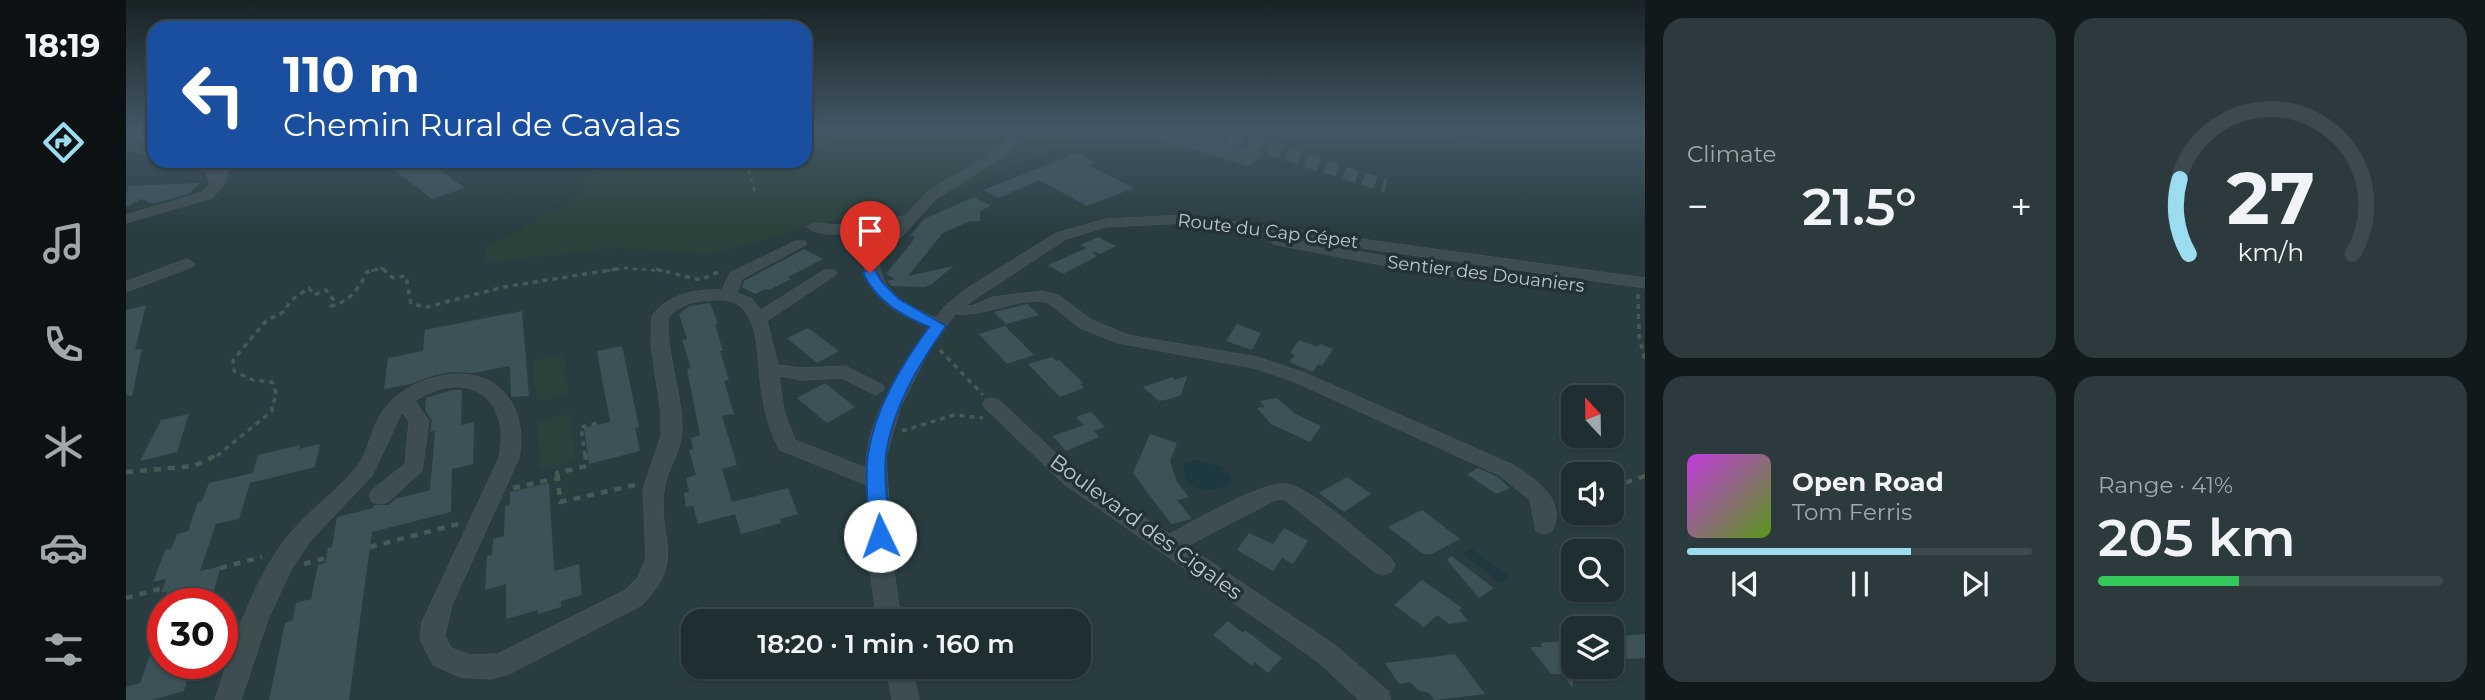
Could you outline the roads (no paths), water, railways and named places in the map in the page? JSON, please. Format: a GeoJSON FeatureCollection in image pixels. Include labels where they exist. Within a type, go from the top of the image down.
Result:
{"type":"FeatureCollection","features":[{"type":"Feature","properties":{"kind":"street"},"geometry":{"type":"LineString","coordinates":[[934,332],[894,302],[876,284],[870,273],[871,260],[932,195],[984,163]]}},
{"type":"Feature","properties":{"kind":"street"},"geometry":{"type":"LineString","coordinates":[[205,168],[212,170],[217,185]]}},
{"type":"Feature","properties":{"kind":"street"},"geometry":{"type":"LineString","coordinates":[[126,219],[207,195],[217,185],[223,168]]}},
{"type":"Feature","properties":{"kind":"street","name":"Route du Cap Cépet"},"geometry":{"type":"LineString","coordinates":[[887,609],[881,564],[876,457],[891,406],[934,332],[951,309],[972,292],[1061,236],[1105,222],[1186,219],[1375,237],[1641,288]]}},
{"type":"Feature","properties":{"kind":"street","name":"Sentier des Douaniers"},"geometry":{"type":"LineString","coordinates":[[1186,219],[1205,227],[1381,262],[1552,282]]}},
{"type":"Feature","properties":{"kind":"street"},"geometry":{"type":"LineString","coordinates":[[814,227],[840,231],[885,220],[906,220]]}},
{"type":"Feature","properties":{"kind":"street"},"geometry":{"type":"LineString","coordinates":[[728,296],[735,276],[800,244]]}},
{"type":"Feature","properties":{"kind":"street"},"geometry":{"type":"LineString","coordinates":[[126,287],[187,264]]}},
{"type":"Feature","properties":{"kind":"street"},"geometry":{"type":"LineString","coordinates":[[757,320],[829,273]]}},
{"type":"Feature","properties":{"kind":"street"},"geometry":{"type":"LineString","coordinates":[[228,700],[275,576],[292,549],[364,471],[375,454],[391,413],[404,400],[426,388],[462,380],[482,383],[495,393],[505,409],[512,447],[494,493],[440,605],[433,626],[432,640],[450,661],[484,668],[515,660],[633,598],[643,590],[657,568],[659,559],[654,501],[657,480],[671,444],[672,428],[659,334],[660,316],[671,304],[681,300],[707,295],[728,296],[748,304],[764,340],[778,425],[787,445],[877,481]]}},
{"type":"Feature","properties":{"kind":"street"},"geometry":{"type":"LineString","coordinates":[[951,309],[974,311],[993,302],[1042,296],[1052,298],[1086,324],[1124,339],[1257,363],[1299,377],[1506,470],[1534,488],[1545,507],[1544,525]]}},
{"type":"Feature","properties":{"kind":"street"},"geometry":{"type":"LineString","coordinates":[[767,369],[806,374],[845,372],[876,389]]}},
{"type":"Feature","properties":{"kind":"street"},"geometry":{"type":"LineString","coordinates":[[380,496],[412,471],[415,464],[419,421],[404,400]]}},
{"type":"Feature","properties":{"kind":"street","name":"Boulevard des Cigales"},"geometry":{"type":"LineString","coordinates":[[999,412],[1071,480],[1326,653],[1378,700]]}},
{"type":"Feature","properties":{"kind":"street"},"geometry":{"type":"LineString","coordinates":[[1168,545],[1271,493],[1285,491],[1296,495],[1384,565]]}},
{"type":"Feature","properties":{"kind":"street"},"geometry":{"type":"LineString","coordinates":[[902,679],[906,700]]}},
{"type":"Feature","properties":{"kind":"water"},"geometry":{"type":"Polygon","coordinates":[[[1197,460],[1222,467],[1231,476],[1230,484],[1206,490],[1191,485],[1186,480],[1185,463],[1197,460]]]}},
{"type":"Feature","properties":{"kind":"water"},"geometry":{"type":"Polygon","coordinates":[[[1472,549],[1510,577],[1501,583],[1463,554],[1472,549]]]}},
{"type":"Feature","properties":{"kind":"tunnel"},"geometry":{"type":"LineString","coordinates":[[1313,163],[1386,186]]}}]}
